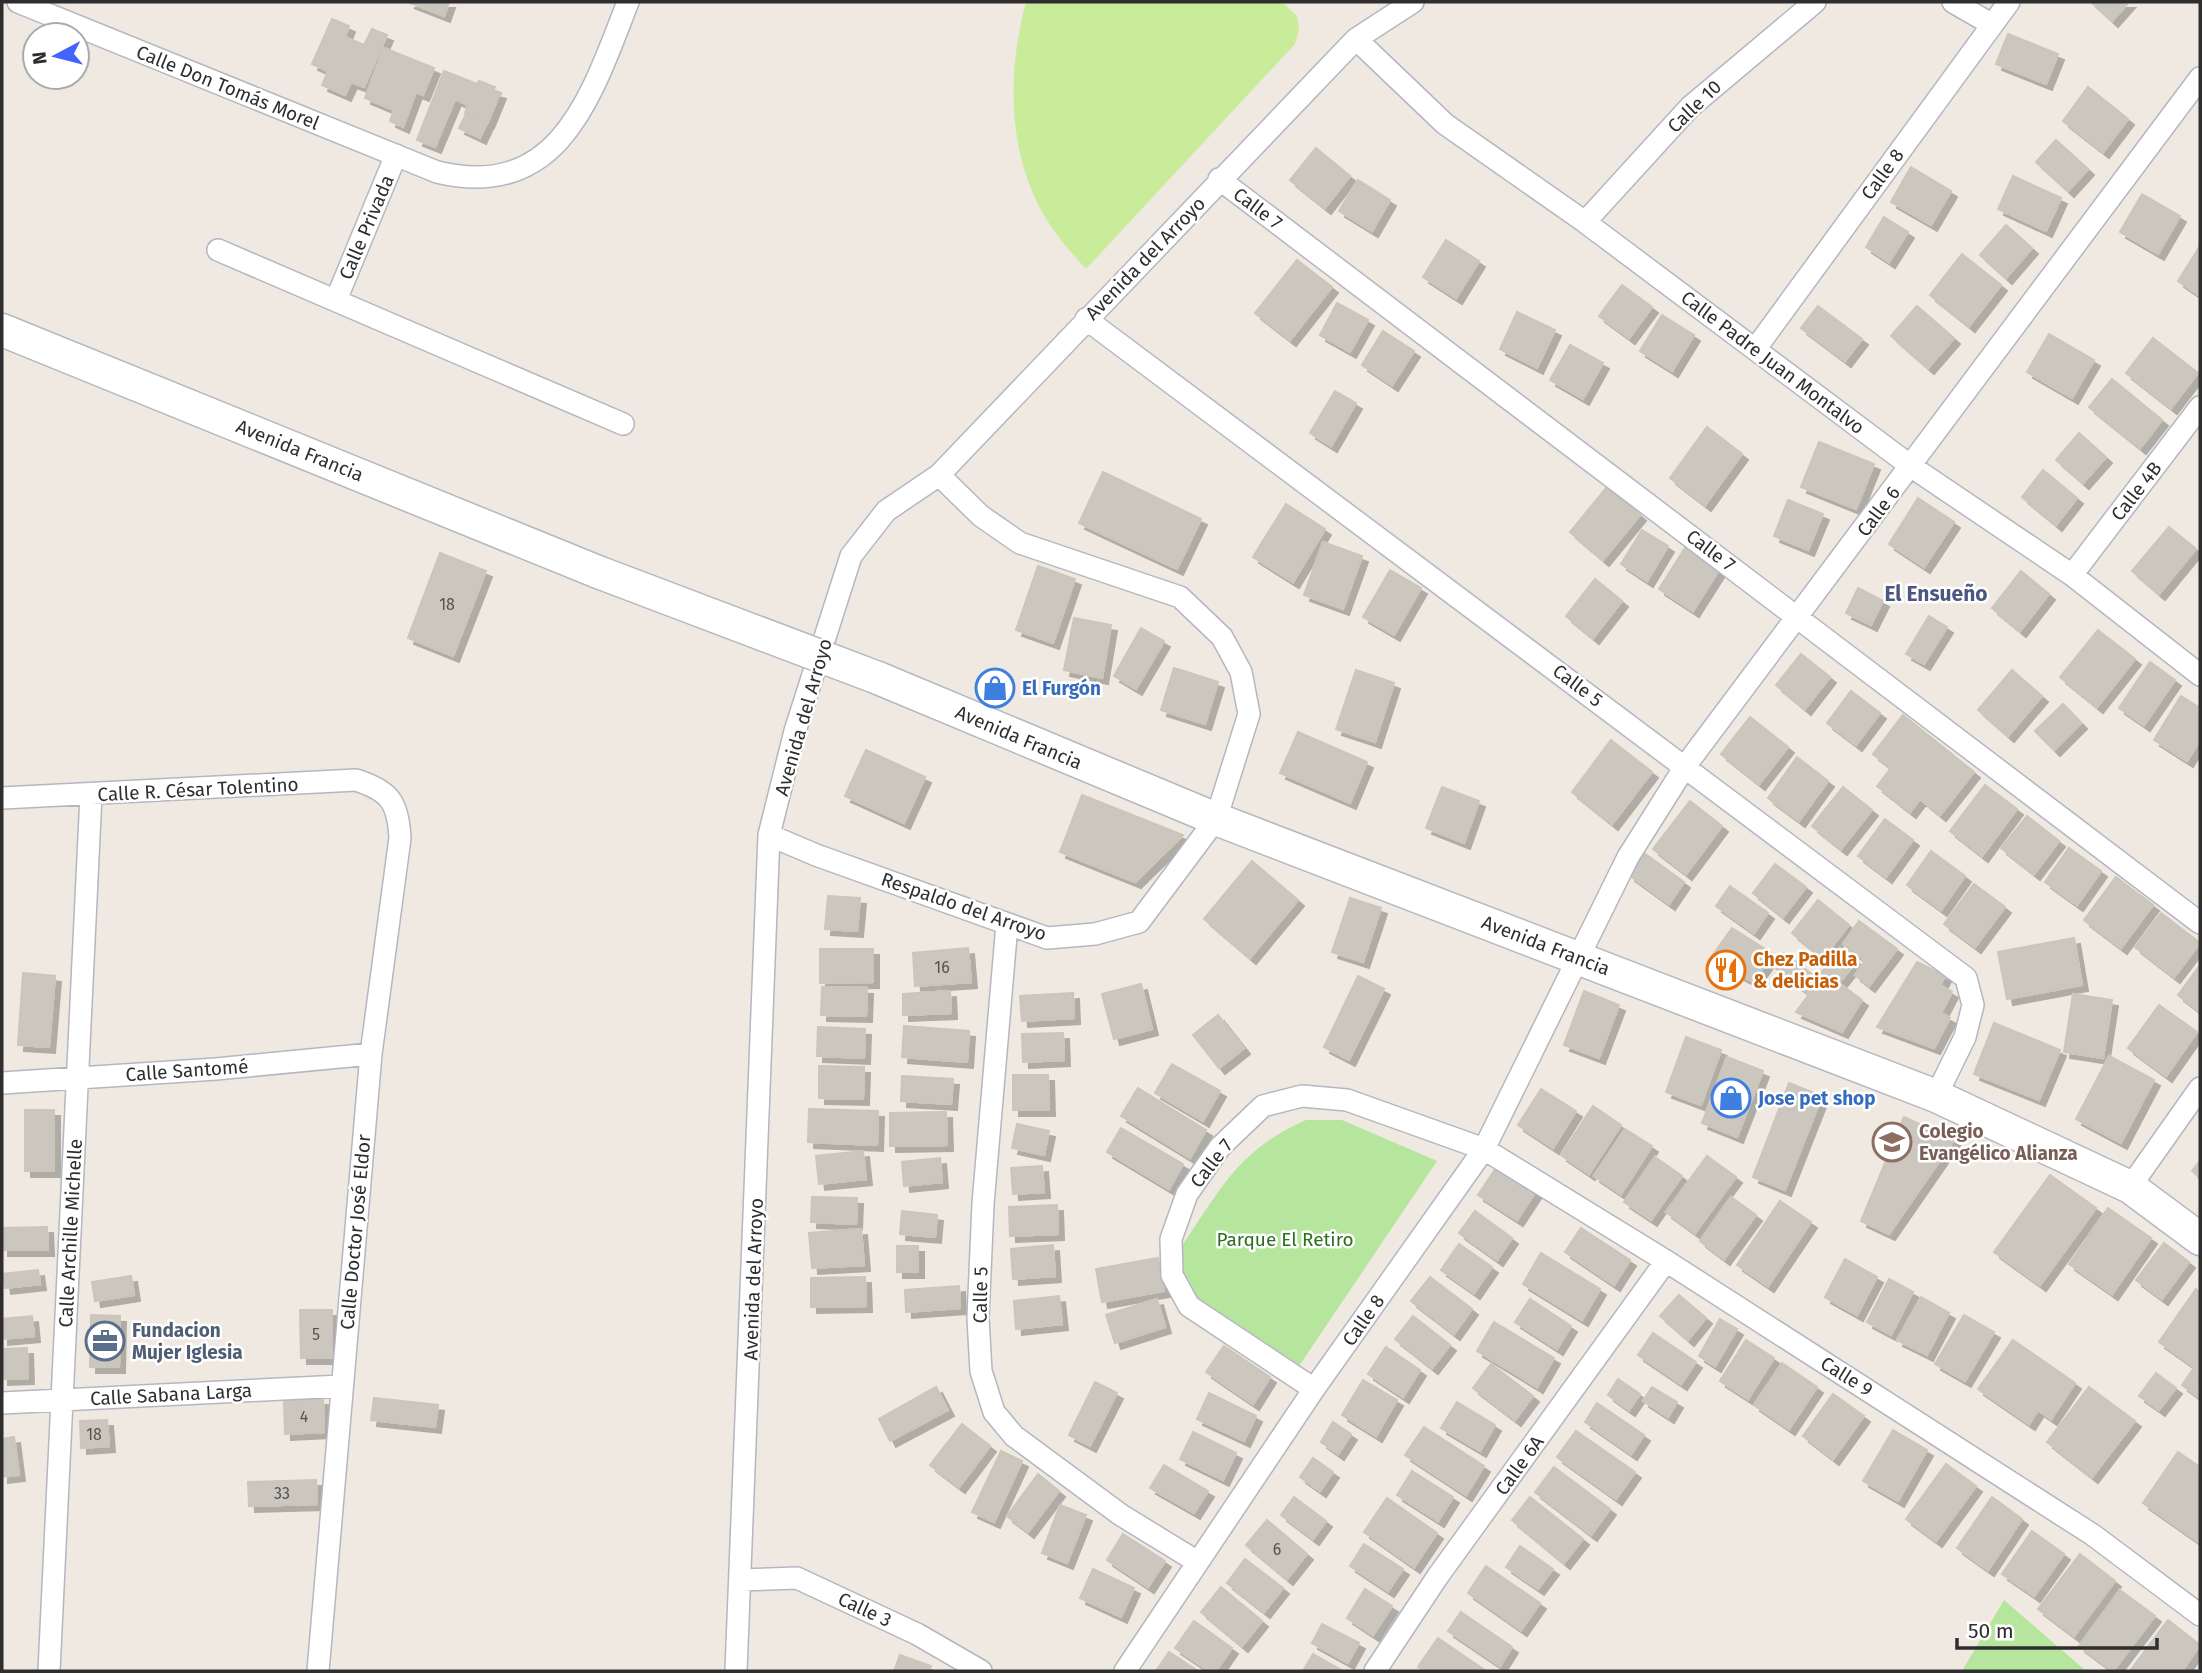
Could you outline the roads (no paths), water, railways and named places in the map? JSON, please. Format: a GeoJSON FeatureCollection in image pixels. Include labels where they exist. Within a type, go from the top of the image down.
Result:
{"type":"FeatureCollection","features":[{"type":"Feature","properties":{"kind":"main road","name":"Avenida Francia"},"geometry":{"type":"LineString","coordinates":[[2,330],[598,572],[878,678],[1216,819],[1936,1096],[2130,1187],[2200,1239]]}},
{"type":"Feature","properties":{"kind":"street","name":"Calle Don Tomás Morel"},"geometry":{"type":"LineString","coordinates":[[18,2],[437,172],[467,179],[500,176],[534,162],[557,145],[579,115],[628,2]]}},
{"type":"Feature","properties":{"kind":"street","name":"Avenida del Arroyo"},"geometry":{"type":"LineString","coordinates":[[737,1671],[769,835],[795,731],[851,556],[886,511],[939,475],[1219,179],[1356,39],[1413,2]]}},
{"type":"Feature","properties":{"kind":"street","name":"Calle 10"},"geometry":{"type":"LineString","coordinates":[[1585,222],[1690,107],[1815,2]]}},
{"type":"Feature","properties":{"kind":"street"},"geometry":{"type":"LineString","coordinates":[[1953,2],[1991,24]]}},
{"type":"Feature","properties":{"kind":"street","name":"Calle 8"},"geometry":{"type":"LineString","coordinates":[[1756,348],[2009,2]]}},
{"type":"Feature","properties":{"kind":"street","name":"Calle Padre Juan Montalvo"},"geometry":{"type":"LineString","coordinates":[[1356,39],[1445,124],[1585,222],[1912,467],[2072,575],[2200,675]]}},
{"type":"Feature","properties":{"kind":"street","name":"Calle 6"},"geometry":{"type":"LineString","coordinates":[[1579,957],[1628,857],[1686,765],[1912,467],[2200,78]]}},
{"type":"Feature","properties":{"kind":"street","name":"Calle Privada"},"geometry":{"type":"LineString","coordinates":[[336,300],[396,155]]}},
{"type":"Feature","properties":{"kind":"street","name":"Calle 7"},"geometry":{"type":"LineString","coordinates":[[1219,179],[2200,923]]}},
{"type":"Feature","properties":{"kind":"street"},"geometry":{"type":"LineString","coordinates":[[218,250],[623,424]]}},
{"type":"Feature","properties":{"kind":"street","name":"Calle 5"},"geometry":{"type":"LineString","coordinates":[[1086,319],[1686,765],[1966,978],[1973,1005],[1965,1037],[1936,1096]]}},
{"type":"Feature","properties":{"kind":"street","name":"Calle 4B"},"geometry":{"type":"LineString","coordinates":[[2072,575],[2200,407]]}},
{"type":"Feature","properties":{"kind":"street","name":"Respaldo del Arroyo"},"geometry":{"type":"LineString","coordinates":[[769,835],[816,855],[1047,938],[1095,934],[1139,922],[1160,898],[1216,819],[1250,714],[1241,672],[1222,637],[1180,597],[1020,544],[981,516],[939,475]]}},
{"type":"Feature","properties":{"kind":"street","name":"Calle R. César Tolentino"},"geometry":{"type":"LineString","coordinates":[[2,798],[356,780],[376,786],[389,796]]}},
{"type":"Feature","properties":{"kind":"street","name":"Calle Archille Michelle"},"geometry":{"type":"LineString","coordinates":[[49,1671],[91,795]]}},
{"type":"Feature","properties":{"kind":"street","name":"Calle Doctor José Eldor"},"geometry":{"type":"LineString","coordinates":[[318,1671],[371,1054],[400,838],[399,815],[389,796]]}},
{"type":"Feature","properties":{"kind":"street","name":"Calle 5"},"geometry":{"type":"LineString","coordinates":[[1007,924],[983,1204],[978,1318],[981,1371],[995,1412],[1014,1436],[1121,1515],[1196,1561]]}},
{"type":"Feature","properties":{"kind":"street","name":"Calle 8"},"geometry":{"type":"LineString","coordinates":[[1125,1671],[1196,1561],[1314,1389],[1484,1149],[1579,957]]}},
{"type":"Feature","properties":{"kind":"street","name":"Calle Santomé"},"geometry":{"type":"LineString","coordinates":[[2,1083],[216,1069],[371,1054]]}},
{"type":"Feature","properties":{"kind":"street"},"geometry":{"type":"LineString","coordinates":[[2130,1187],[2200,1088]]}},
{"type":"Feature","properties":{"kind":"street","name":"Calle 7"},"geometry":{"type":"LineString","coordinates":[[1314,1389],[1189,1306],[1172,1275],[1171,1239],[1187,1194],[1220,1147],[1263,1106],[1302,1096],[1347,1100],[1484,1149]]}},
{"type":"Feature","properties":{"kind":"street","name":"Calle 9"},"geometry":{"type":"LineString","coordinates":[[1484,1149],[1666,1261],[2093,1535],[2200,1615]]}},
{"type":"Feature","properties":{"kind":"street","name":"Calle 6A"},"geometry":{"type":"LineString","coordinates":[[1375,1671],[1438,1576],[1666,1261]]}},
{"type":"Feature","properties":{"kind":"street","name":"Calle Sabana Larga"},"geometry":{"type":"LineString","coordinates":[[2,1403],[341,1386]]}},
{"type":"Feature","properties":{"kind":"street","name":"Calle 3"},"geometry":{"type":"LineString","coordinates":[[740,1580],[797,1578],[917,1634],[981,1671]]}},
{"type":"Feature","properties":{"kind":"place","name":"El Furgón"},"geometry":{"type":"Point","coordinates":[995,688]}},
{"type":"Feature","properties":{"kind":"place","name":"Chez Padilla & delicias"},"geometry":{"type":"Point","coordinates":[1726,970]}},
{"type":"Feature","properties":{"kind":"place","name":"Jose pet shop"},"geometry":{"type":"Point","coordinates":[1731,1098]}},
{"type":"Feature","properties":{"kind":"place","name":"Colegio Evangélico Alianza"},"geometry":{"type":"Point","coordinates":[1892,1142]}},
{"type":"Feature","properties":{"kind":"place","name":"Fundacion Mujer Iglesia"},"geometry":{"type":"Point","coordinates":[105,1341]}},
{"type":"Feature","properties":{"kind":"district","name":"El Ensueño"},"geometry":{"type":"Point","coordinates":[1936,594]}},
{"type":"Feature","properties":{"kind":"park label","name":"Parque El Retiro"},"geometry":{"type":"Point","coordinates":[1285,1239]}}]}
